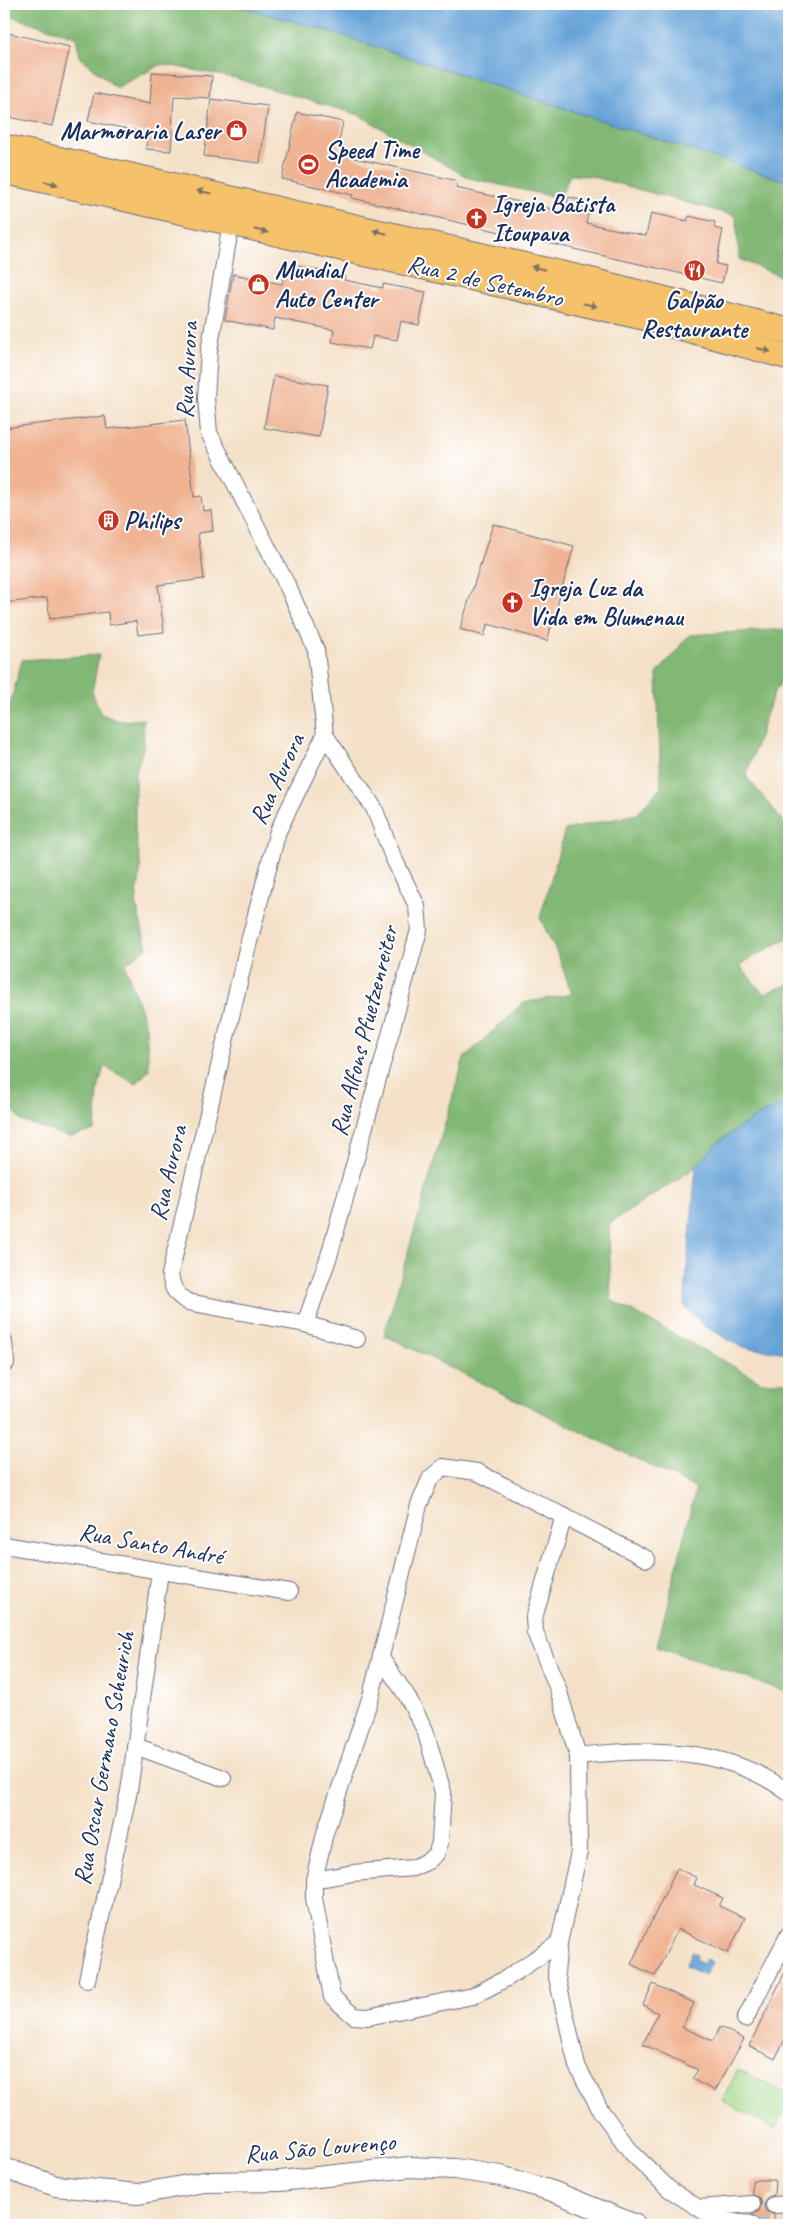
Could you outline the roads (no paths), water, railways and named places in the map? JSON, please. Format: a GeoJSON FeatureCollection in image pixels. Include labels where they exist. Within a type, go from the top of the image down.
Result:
{"type":"FeatureCollection","features":[{"type":"Feature","properties":{"kind":"main road","name":"Rua 2 de Setembro"},"geometry":{"type":"LineString","coordinates":[[4,147],[588,280],[789,331]]}},
{"type":"Feature","properties":{"kind":"main road","name":"Rua 2 de Setembro"},"geometry":{"type":"LineString","coordinates":[[4,171],[643,317],[789,356]]}},
{"type":"Feature","properties":{"kind":"street","name":"Rua Aurora"},"geometry":{"type":"LineString","coordinates":[[231,224],[209,351],[206,398],[209,433],[289,588],[316,650],[325,735],[278,832],[246,953],[170,1274],[172,1288],[180,1298],[188,1302],[304,1324]]}},
{"type":"Feature","properties":{"kind":"street","name":"Rua Alfons Pfuetzenreiter"},"geometry":{"type":"LineString","coordinates":[[304,1324],[329,1256],[419,930],[417,906],[393,857],[374,808],[325,735]]}},
{"type":"Feature","properties":{"kind":"street"},"geometry":{"type":"LineString","coordinates":[[304,1324],[357,1339]]}},
{"type":"Feature","properties":{"kind":"street"},"geometry":{"type":"LineString","coordinates":[[4,1342],[6,1363]]}},
{"type":"Feature","properties":{"kind":"street"},"geometry":{"type":"LineString","coordinates":[[559,1942],[507,1978],[473,1996],[367,2017],[354,2016],[332,1997],[314,1898],[314,1880],[326,1833],[381,1658],[419,1505],[430,1479],[443,1467],[476,1472],[647,1559]]}},
{"type":"Feature","properties":{"kind":"street"},"geometry":{"type":"LineString","coordinates":[[564,1516],[534,1618],[535,1632],[558,1689],[578,1756],[579,1852],[559,1942],[556,1973],[577,2066],[601,2111],[631,2152],[669,2189],[724,2221],[752,2224]]}},
{"type":"Feature","properties":{"kind":"street","name":"Rua Santo André"},"geometry":{"type":"LineString","coordinates":[[4,1546],[289,1592]]}},
{"type":"Feature","properties":{"kind":"street","name":"Rua Oscar Germano Scheurich"},"geometry":{"type":"LineString","coordinates":[[87,1980],[129,1791],[160,1572]]}},
{"type":"Feature","properties":{"kind":"street"},"geometry":{"type":"LineString","coordinates":[[314,1880],[353,1873],[412,1868],[428,1861],[436,1854],[440,1843],[443,1792],[426,1730],[407,1696],[381,1658]]}},
{"type":"Feature","properties":{"kind":"street"},"geometry":{"type":"LineString","coordinates":[[135,1746],[223,1778]]}},
{"type":"Feature","properties":{"kind":"street"},"geometry":{"type":"LineString","coordinates":[[578,1756],[611,1752],[660,1750],[704,1755],[742,1767],[789,1793]]}},
{"type":"Feature","properties":{"kind":"street"},"geometry":{"type":"LineString","coordinates":[[745,2019],[789,1934]]}},
{"type":"Feature","properties":{"kind":"street","name":"Rua São Lourenço"},"geometry":{"type":"LineString","coordinates":[[4,2168],[56,2186],[138,2194],[204,2182],[280,2181],[410,2167],[455,2168],[501,2176],[552,2190],[636,2225]]}},
{"type":"Feature","properties":{"kind":"street"},"geometry":{"type":"LineString","coordinates":[[700,2208],[752,2204]]}},
{"type":"Feature","properties":{"kind":"water"},"geometry":{"type":"Polygon","coordinates":[[[231,4],[789,4],[789,182],[325,30],[231,4]]]}},
{"type":"Feature","properties":{"kind":"water"},"geometry":{"type":"Polygon","coordinates":[[[789,1095],[789,1353],[741,1347],[703,1325],[684,1306],[696,1167],[718,1142],[756,1117],[788,1102],[789,1095]]]}},
{"type":"Feature","properties":{"kind":"water"},"geometry":{"type":"Polygon","coordinates":[[[692,1952],[697,1955],[695,1960],[703,1964],[706,1959],[712,1962],[705,1975],[685,1966],[692,1952]]]}},
{"type":"Feature","properties":{"kind":"tunnel"},"geometry":{"type":"LineString","coordinates":[[751,2224],[773,2225]]}},
{"type":"Feature","properties":{"kind":"place","name":"Marmoraria Laser"},"geometry":{"type":"Point","coordinates":[236,131]}},
{"type":"Feature","properties":{"kind":"place","name":"Speed Time Academia"},"geometry":{"type":"Point","coordinates":[309,164]}},
{"type":"Feature","properties":{"kind":"place","name":"Igreja Batista Itoupava"},"geometry":{"type":"Point","coordinates":[476,218]}},
{"type":"Feature","properties":{"kind":"place","name":"Galpão Restaurante"},"geometry":{"type":"Point","coordinates":[694,271]}},
{"type":"Feature","properties":{"kind":"place","name":"Mundial Auto Center"},"geometry":{"type":"Point","coordinates":[259,284]}},
{"type":"Feature","properties":{"kind":"place","name":"Philips"},"geometry":{"type":"Point","coordinates":[108,521]}},
{"type":"Feature","properties":{"kind":"place","name":"Igreja Luz da Vida em Blumenau"},"geometry":{"type":"Point","coordinates":[513,602]}}]}
